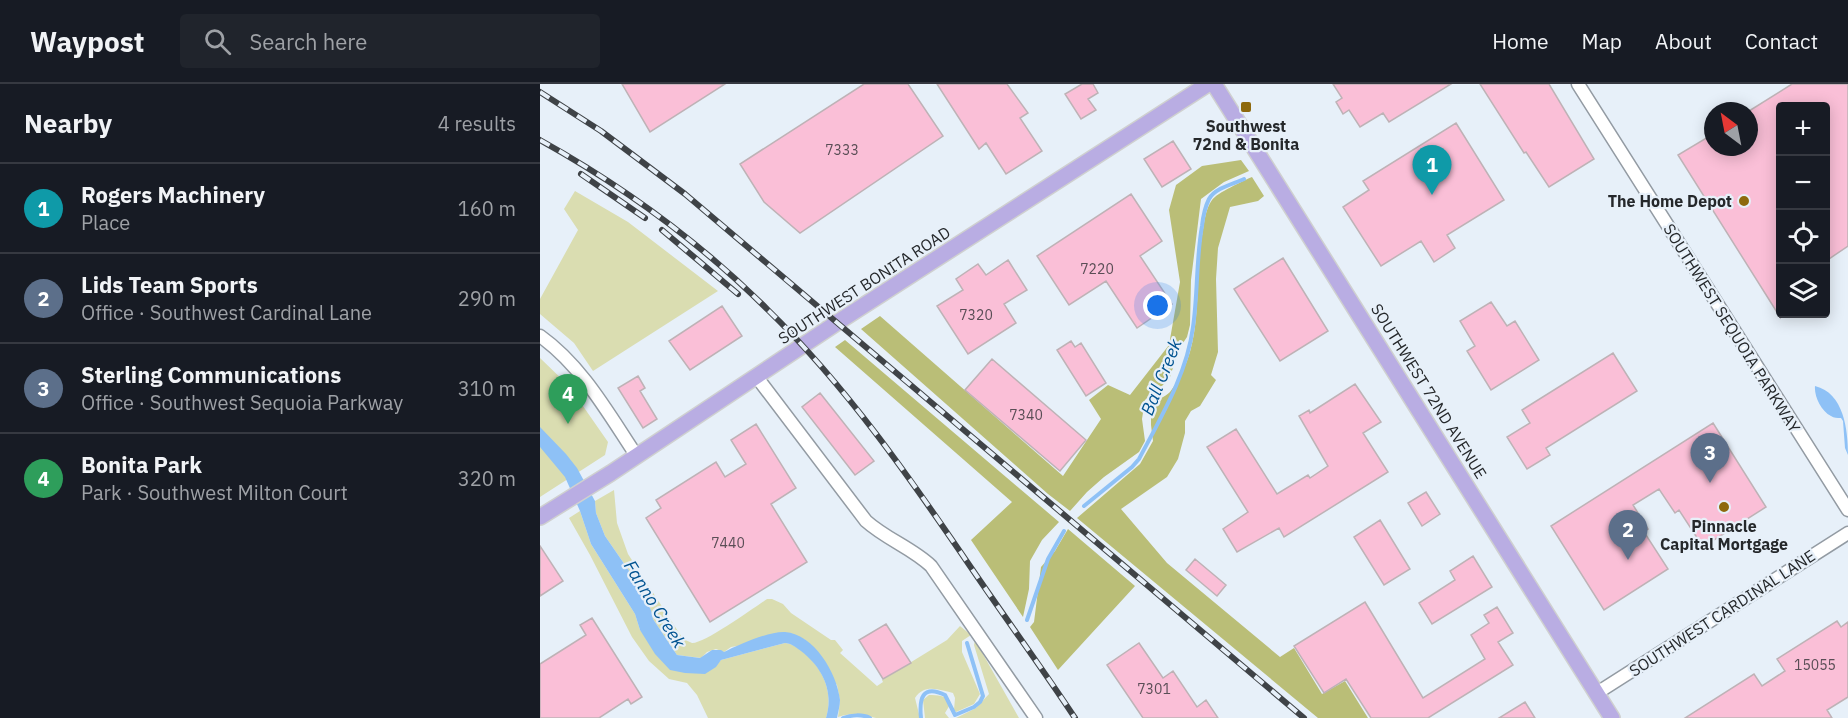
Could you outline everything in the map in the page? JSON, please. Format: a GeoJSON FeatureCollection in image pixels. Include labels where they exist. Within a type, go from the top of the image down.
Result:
{"type":"FeatureCollection","features":[{"type":"Feature","properties":{"kind":"main road","name":"SOUTHWEST BONITA ROAD"},"geometry":{"type":"LineString","coordinates":[[540,517],[1208,84]]}},
{"type":"Feature","properties":{"kind":"main road","name":"SOUTHWEST 72ND AVENUE"},"geometry":{"type":"LineString","coordinates":[[1214,84],[1612,718]]}},
{"type":"Feature","properties":{"kind":"street","name":"SOUTHWEST SEQUOIA PARKWAY"},"geometry":{"type":"LineString","coordinates":[[1578,84],[1848,510]]}},
{"type":"Feature","properties":{"kind":"street"},"geometry":{"type":"LineString","coordinates":[[540,336],[570,362],[595,392],[636,455]]}},
{"type":"Feature","properties":{"kind":"street"},"geometry":{"type":"LineString","coordinates":[[756,376],[866,521],[878,532],[922,557],[931,566],[1036,718]]}},
{"type":"Feature","properties":{"kind":"street","name":"SOUTHWEST CARDINAL LANE"},"geometry":{"type":"LineString","coordinates":[[1596,693],[1848,533]]}},
{"type":"Feature","properties":{"kind":"green space"},"geometry":{"type":"Polygon","coordinates":[[[1241,160],[1249,171],[1224,182],[1201,199],[1191,280],[1190,325],[1170,377],[1145,400],[1142,419],[1145,441],[1139,452],[1104,477],[1070,511],[861,329],[880,316],[1063,476],[1101,419],[1089,400],[1108,385],[1130,395],[1169,345],[1180,282],[1169,210],[1176,185],[1202,166],[1241,160]]]}},
{"type":"Feature","properties":{"kind":"green space"},"geometry":{"type":"Polygon","coordinates":[[[1252,177],[1264,196],[1258,201],[1230,207],[1218,248],[1216,279],[1218,352],[1211,375],[1216,380],[1200,406],[1191,411],[1185,421],[1185,433],[1178,459],[1167,477],[1121,509],[1167,563],[1280,657],[1294,648],[1322,694],[1345,681],[1368,718],[1318,718],[1077,518],[1140,464],[1153,441],[1151,405],[1170,392],[1189,356],[1194,336],[1200,256],[1208,208],[1219,194],[1252,177]]]}},
{"type":"Feature","properties":{"kind":"green space"},"geometry":{"type":"Polygon","coordinates":[[[575,191],[628,222],[718,291],[593,371],[574,343],[540,314],[540,299],[578,230],[564,209],[575,191]]]}},
{"type":"Feature","properties":{"kind":"green space"},"geometry":{"type":"Polygon","coordinates":[[[845,340],[1059,522],[1042,540],[1030,561],[1029,589],[1023,617],[971,540],[1012,502],[835,347],[845,340]]]}},
{"type":"Feature","properties":{"kind":"green space"},"geometry":{"type":"Polygon","coordinates":[[[540,358],[569,386],[608,442],[605,455],[540,497],[540,358]]]}},
{"type":"Feature","properties":{"kind":"green space"},"geometry":{"type":"Polygon","coordinates":[[[614,490],[617,523],[628,554],[683,639],[692,643],[707,638],[767,599],[772,599],[783,604],[791,613],[831,640],[835,640],[843,650],[840,653],[877,686],[883,682],[882,680],[947,640],[960,626],[971,635],[962,641],[962,652],[980,694],[974,704],[956,712],[953,693],[927,689],[915,698],[920,718],[876,718],[853,714],[838,717],[840,701],[837,685],[804,639],[737,646],[724,652],[716,649],[707,652],[701,658],[677,655],[653,619],[651,610],[634,578],[605,536],[596,513],[595,501],[614,490]]]}},
{"type":"Feature","properties":{"kind":"green space"},"geometry":{"type":"Polygon","coordinates":[[[580,511],[591,544],[635,614],[640,630],[695,672],[710,670],[721,660],[785,643],[792,645],[816,665],[825,681],[829,699],[826,718],[708,718],[697,695],[687,683],[669,679],[649,661],[632,637],[569,518],[580,511]]]}},
{"type":"Feature","properties":{"kind":"green space"},"geometry":{"type":"Polygon","coordinates":[[[1068,529],[1135,586],[1058,670],[1030,627],[1034,622],[1041,567],[1055,551],[1068,529]]]}},
{"type":"Feature","properties":{"kind":"green space"},"geometry":{"type":"Polygon","coordinates":[[[975,640],[1019,718],[956,718],[976,708],[989,694],[974,645],[975,640]]]}},
{"type":"Feature","properties":{"kind":"green space"},"geometry":{"type":"Polygon","coordinates":[[[929,695],[941,696],[949,700],[951,703],[945,713],[949,718],[925,718],[923,700],[929,695]]]}},
{"type":"Feature","properties":{"kind":"water"},"geometry":{"type":"Polygon","coordinates":[[[1815,386],[1825,390],[1838,404],[1845,424],[1848,455],[1845,448],[1843,421],[1824,411],[1817,399],[1815,386]]]}},
{"type":"Feature","properties":{"kind":"water"},"geometry":{"type":"Polygon","coordinates":[[[540,427],[577,468],[595,501],[596,513],[605,536],[634,578],[651,610],[653,619],[677,655],[700,658],[712,650],[724,652],[745,642],[778,632],[796,634],[814,647],[829,667],[840,700],[837,718],[826,718],[829,699],[821,673],[809,658],[790,644],[785,643],[721,660],[716,667],[705,674],[670,670],[655,654],[640,630],[635,614],[591,544],[565,477],[540,447],[540,427]]]}},
{"type":"Feature","properties":{"kind":"building"},"geometry":{"type":"Polygon","coordinates":[[[622,84],[725,84],[650,132],[622,84]]]}},
{"type":"Feature","properties":{"kind":"building"},"geometry":{"type":"Polygon","coordinates":[[[864,84],[908,84],[943,136],[800,233],[764,202],[740,164],[864,84]]]}},
{"type":"Feature","properties":{"kind":"building"},"geometry":{"type":"Polygon","coordinates":[[[937,84],[1007,84],[1028,113],[1020,118],[1042,151],[1006,174],[986,143],[979,149],[937,84]]]}},
{"type":"Feature","properties":{"kind":"building"},"geometry":{"type":"Polygon","coordinates":[[[1082,84],[1093,84],[1098,93],[1088,99],[1096,110],[1081,119],[1065,94],[1082,84]]]}},
{"type":"Feature","properties":{"kind":"building"},"geometry":{"type":"Polygon","coordinates":[[[1333,84],[1451,84],[1389,122],[1383,113],[1360,127],[1349,110],[1343,114],[1336,102],[1342,98],[1333,84]]]}},
{"type":"Feature","properties":{"kind":"building"},"geometry":{"type":"Polygon","coordinates":[[[1480,84],[1549,84],[1594,159],[1549,187],[1526,152],[1524,153],[1480,84]]]}},
{"type":"Feature","properties":{"kind":"building","name":"The Home Depot"},"geometry":{"type":"Polygon","coordinates":[[[1792,84],[1848,84],[1848,246],[1830,258],[1830,102],[1776,102],[1776,311],[1678,155],[1704,139],[1704,156],[1758,156],[1758,105],[1792,84]]]}},
{"type":"Feature","properties":{"kind":"building"},"geometry":{"type":"Polygon","coordinates":[[[1456,123],[1504,200],[1447,235],[1455,248],[1434,262],[1421,241],[1381,266],[1343,207],[1369,190],[1363,181],[1456,123]]]}},
{"type":"Feature","properties":{"kind":"building"},"geometry":{"type":"Polygon","coordinates":[[[1173,141],[1191,169],[1162,187],[1144,159],[1173,141]]]}},
{"type":"Feature","properties":{"kind":"building"},"geometry":{"type":"Polygon","coordinates":[[[1131,194],[1162,241],[1140,256],[1172,304],[1137,328],[1106,281],[1069,305],[1037,256],[1131,194]]]}},
{"type":"Feature","properties":{"kind":"building"},"geometry":{"type":"Polygon","coordinates":[[[1283,258],[1328,331],[1280,361],[1234,289],[1283,258]]]}},
{"type":"Feature","properties":{"kind":"building"},"geometry":{"type":"Polygon","coordinates":[[[1008,260],[1027,290],[1004,304],[1016,323],[968,354],[937,306],[963,290],[956,279],[978,264],[986,275],[1008,260]]]}},
{"type":"Feature","properties":{"kind":"building"},"geometry":{"type":"Polygon","coordinates":[[[1491,302],[1507,326],[1515,321],[1539,360],[1491,390],[1467,351],[1475,346],[1460,321],[1491,302]]]}},
{"type":"Feature","properties":{"kind":"building"},"geometry":{"type":"Polygon","coordinates":[[[722,306],[742,336],[690,370],[669,341],[722,306]]]}},
{"type":"Feature","properties":{"kind":"building"},"geometry":{"type":"Polygon","coordinates":[[[1071,341],[1075,347],[1081,343],[1106,383],[1086,396],[1057,350],[1071,341]]]}},
{"type":"Feature","properties":{"kind":"building"},"geometry":{"type":"Polygon","coordinates":[[[1613,353],[1637,391],[1546,448],[1550,455],[1527,469],[1507,437],[1530,423],[1522,410],[1613,353]]]}},
{"type":"Feature","properties":{"kind":"building"},"geometry":{"type":"Polygon","coordinates":[[[992,359],[1086,440],[1060,471],[965,390],[992,359]]]}},
{"type":"Feature","properties":{"kind":"building"},"geometry":{"type":"Polygon","coordinates":[[[638,376],[645,388],[640,391],[657,419],[643,428],[618,388],[638,376]]]}},
{"type":"Feature","properties":{"kind":"building"},"geometry":{"type":"Polygon","coordinates":[[[1355,384],[1381,422],[1363,433],[1388,472],[1284,537],[1279,528],[1237,552],[1223,529],[1248,512],[1207,447],[1236,429],[1277,494],[1308,475],[1310,478],[1328,466],[1299,416],[1309,410],[1310,413],[1355,384]]]}},
{"type":"Feature","properties":{"kind":"building"},"geometry":{"type":"Polygon","coordinates":[[[820,393],[874,461],[855,475],[802,407],[820,393]]]}},
{"type":"Feature","properties":{"kind":"building"},"geometry":{"type":"Polygon","coordinates":[[[1713,423],[1766,507],[1703,547],[1679,510],[1675,513],[1659,489],[1633,505],[1648,529],[1644,532],[1668,569],[1604,610],[1551,526],[1713,423]]]}},
{"type":"Feature","properties":{"kind":"building"},"geometry":{"type":"Polygon","coordinates":[[[756,424],[796,488],[771,504],[807,562],[710,622],[646,518],[661,508],[656,500],[716,462],[725,477],[746,464],[731,440],[756,424]]]}},
{"type":"Feature","properties":{"kind":"building"},"geometry":{"type":"Polygon","coordinates":[[[1426,492],[1440,514],[1422,526],[1408,503],[1426,492]]]}},
{"type":"Feature","properties":{"kind":"building"},"geometry":{"type":"Polygon","coordinates":[[[1380,520],[1410,569],[1384,585],[1354,537],[1380,520]]]}},
{"type":"Feature","properties":{"kind":"building"},"geometry":{"type":"Polygon","coordinates":[[[540,546],[563,581],[540,596],[540,546]]]}},
{"type":"Feature","properties":{"kind":"building"},"geometry":{"type":"Polygon","coordinates":[[[1473,556],[1492,587],[1432,624],[1419,603],[1455,580],[1450,571],[1473,556]]]}},
{"type":"Feature","properties":{"kind":"building"},"geometry":{"type":"Polygon","coordinates":[[[1195,559],[1226,585],[1217,596],[1186,570],[1195,559]]]}},
{"type":"Feature","properties":{"kind":"building"},"geometry":{"type":"Polygon","coordinates":[[[1365,602],[1423,698],[1485,659],[1471,635],[1489,623],[1484,615],[1497,607],[1513,633],[1498,642],[1513,665],[1428,718],[1371,718],[1346,679],[1324,693],[1294,646],[1365,602]]]}},
{"type":"Feature","properties":{"kind":"building"},"geometry":{"type":"Polygon","coordinates":[[[592,618],[642,697],[631,704],[628,699],[599,718],[540,718],[540,664],[586,635],[580,625],[592,618]]]}},
{"type":"Feature","properties":{"kind":"building"},"geometry":{"type":"Polygon","coordinates":[[[1837,621],[1841,627],[1848,622],[1848,697],[1827,710],[1832,718],[1685,718],[1754,674],[1762,686],[1785,671],[1777,659],[1837,621]]]}},
{"type":"Feature","properties":{"kind":"building"},"geometry":{"type":"Polygon","coordinates":[[[886,624],[911,663],[883,679],[859,640],[886,624]]]}},
{"type":"Feature","properties":{"kind":"building"},"geometry":{"type":"Polygon","coordinates":[[[1139,643],[1163,678],[1173,671],[1197,707],[1206,700],[1218,718],[1143,718],[1107,665],[1139,643]]]}},
{"type":"Feature","properties":{"kind":"building"},"geometry":{"type":"Polygon","coordinates":[[[1525,702],[1535,718],[1499,718],[1525,702]]]}},
{"type":"Feature","properties":{"kind":"waterway","name":"Ball Creek"},"geometry":{"type":"LineString","coordinates":[[1084,506],[1139,459],[1164,411],[1179,378],[1190,344],[1195,314],[1200,238],[1206,205],[1215,192],[1244,179]]}},
{"type":"Feature","properties":{"kind":"waterway","name":"Ball Creek"},"geometry":{"type":"LineString","coordinates":[[1027,620],[1048,559],[1064,531]]}},
{"type":"Feature","properties":{"kind":"waterway","name":"Ball Creek"},"geometry":{"type":"LineString","coordinates":[[921,718],[922,699],[927,692],[945,695],[955,715],[980,702],[983,696],[967,643]]}},
{"type":"Feature","properties":{"kind":"waterway","name":"Ball Creek"},"geometry":{"type":"LineString","coordinates":[[843,718],[856,715],[870,718]]}},
{"type":"Feature","properties":{"kind":"railway"},"geometry":{"type":"LineString","coordinates":[[540,92],[601,131],[685,194],[1304,718]]}},
{"type":"Feature","properties":{"kind":"railway"},"geometry":{"type":"LineString","coordinates":[[540,140],[631,196],[660,217],[742,285],[797,340],[851,402],[901,467],[1075,718]]}},
{"type":"Feature","properties":{"kind":"railway"},"geometry":{"type":"LineString","coordinates":[[581,174],[645,218]]}},
{"type":"Feature","properties":{"kind":"railway"},"geometry":{"type":"LineString","coordinates":[[662,230],[738,294]]}},
{"type":"Feature","properties":{"kind":"place","name":"Southwest 72nd & Bonita"},"geometry":{"type":"Point","coordinates":[1246,107]}},
{"type":"Feature","properties":{"kind":"place","name":"Rogers Machinery"},"geometry":{"type":"Point","coordinates":[1432,195]}},
{"type":"Feature","properties":{"kind":"place","name":"The Home Depot"},"geometry":{"type":"Point","coordinates":[1744,201]}},
{"type":"Feature","properties":{"kind":"place","name":"Bonita Park"},"geometry":{"type":"Point","coordinates":[568,424]}},
{"type":"Feature","properties":{"kind":"place","name":"Sterling Communications"},"geometry":{"type":"Point","coordinates":[1710,483]}},
{"type":"Feature","properties":{"kind":"place","name":"Pinnacle Capital Mortgage"},"geometry":{"type":"Point","coordinates":[1724,507]}},
{"type":"Feature","properties":{"kind":"place","name":"Lids Team Sports"},"geometry":{"type":"Point","coordinates":[1628,560]}},
{"type":"Feature","properties":{"kind":"water label","name":"Fanno Creek"},"geometry":{"type":"Point","coordinates":[655,604]}}]}
